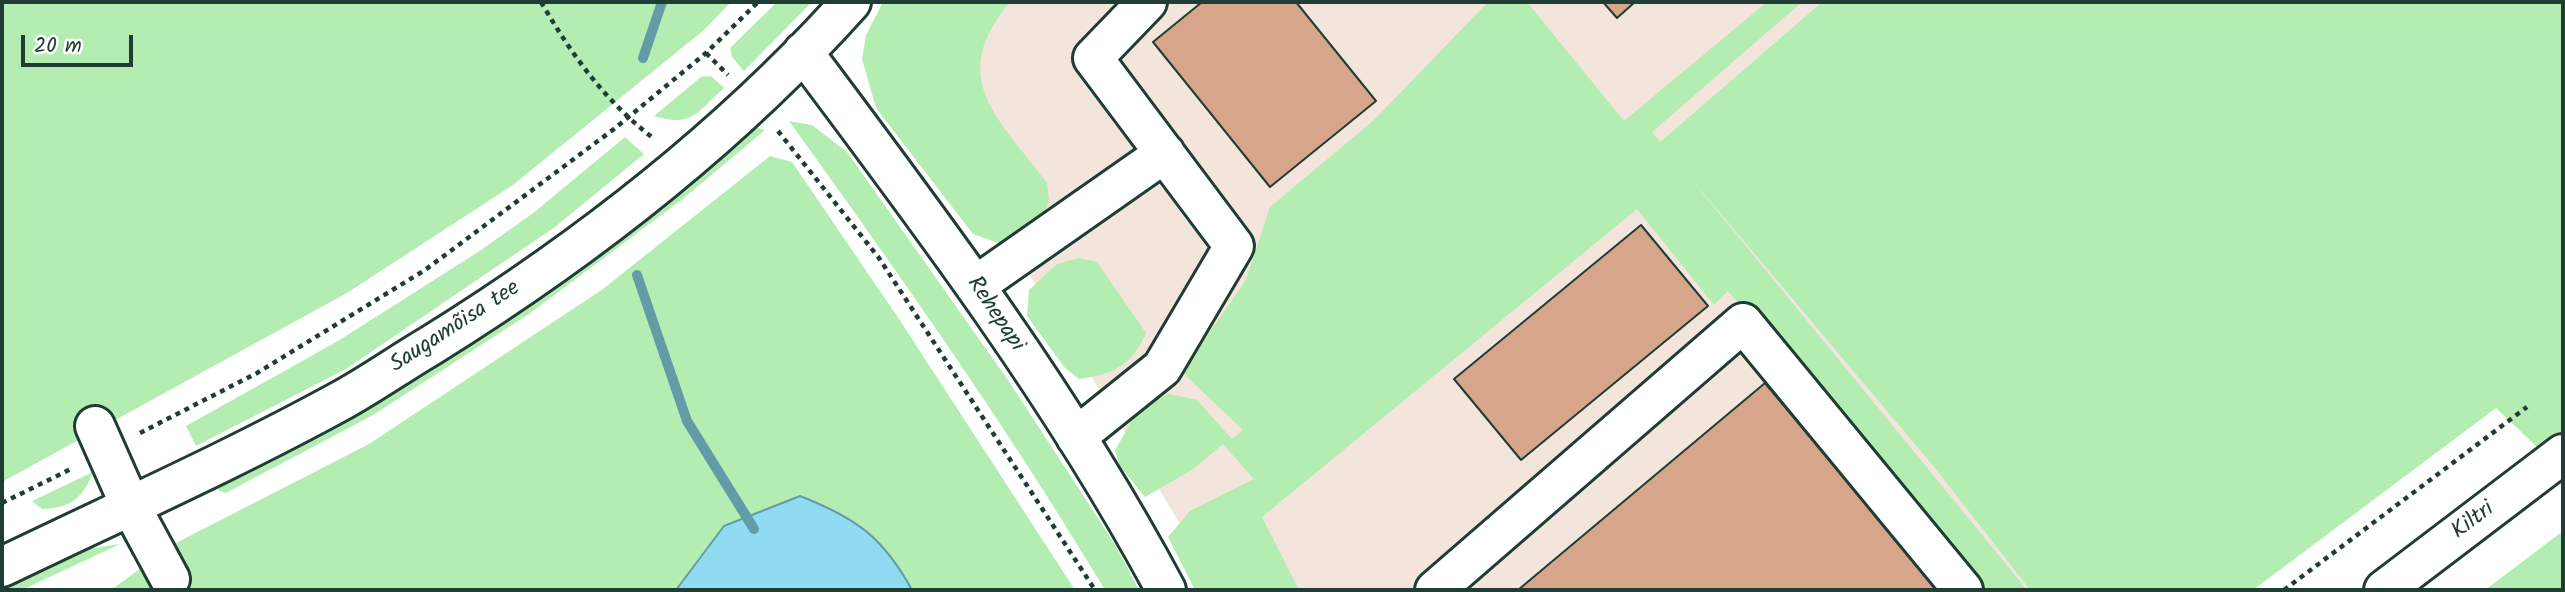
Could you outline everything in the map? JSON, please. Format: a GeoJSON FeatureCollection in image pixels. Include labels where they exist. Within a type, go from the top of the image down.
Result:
{"type":"FeatureCollection","features":[{"type":"Feature","properties":{"kind":"street","name":"Saugamõisa tee"},"geometry":{"type":"LineString","coordinates":[[2,567],[357,391],[489,309],[615,218],[683,162],[736,117],[851,2]]}},
{"type":"Feature","properties":{"kind":"street"},"geometry":{"type":"LineString","coordinates":[[1076,437],[1162,368],[1234,246],[1093,58],[1147,2]]}},
{"type":"Feature","properties":{"kind":"street","name":"Rehepapi"},"geometry":{"type":"LineString","coordinates":[[803,52],[975,286],[1076,437],[1166,590]]}},
{"type":"Feature","properties":{"kind":"street"},"geometry":{"type":"LineString","coordinates":[[975,286],[1164,153]]}},
{"type":"Feature","properties":{"kind":"street"},"geometry":{"type":"LineString","coordinates":[[1436,590],[1743,323],[1963,590]]}},
{"type":"Feature","properties":{"kind":"street"},"geometry":{"type":"LineString","coordinates":[[100,439],[130,505],[170,579]]}},
{"type":"Feature","properties":{"kind":"street","name":"Kiltri"},"geometry":{"type":"LineString","coordinates":[[2384,590],[2563,454]]}},
{"type":"Feature","properties":{"kind":"path"},"geometry":{"type":"LineString","coordinates":[[541,2],[582,69],[627,118],[683,162]]}},
{"type":"Feature","properties":{"kind":"path"},"geometry":{"type":"LineString","coordinates":[[2,503],[100,439],[257,373],[425,270],[627,118],[706,53],[758,2]]}},
{"type":"Feature","properties":{"kind":"path"},"geometry":{"type":"LineString","coordinates":[[706,53],[734,81]]}},
{"type":"Feature","properties":{"kind":"path"},"geometry":{"type":"LineString","coordinates":[[771,121],[879,258],[1095,590]]}},
{"type":"Feature","properties":{"kind":"path"},"geometry":{"type":"LineString","coordinates":[[2284,590],[2527,407]]}},
{"type":"Feature","properties":{"kind":"shaded area"},"geometry":{"type":"Polygon","coordinates":[[[925,2],[1822,2],[1660,142],[1934,467],[2030,590],[1220,590],[970,176],[925,2]]]}},
{"type":"Feature","properties":{"kind":"green space"},"geometry":{"type":"Polygon","coordinates":[[[2,2],[731,2],[704,30],[513,185],[347,293],[2,482],[2,2]]]}},
{"type":"Feature","properties":{"kind":"green space"},"geometry":{"type":"Polygon","coordinates":[[[777,2],[812,2],[744,71],[732,57],[730,48],[777,2]]]}},
{"type":"Feature","properties":{"kind":"green space"},"geometry":{"type":"Polygon","coordinates":[[[883,2],[1010,2],[991,29],[982,54],[981,76],[986,97],[998,118],[1047,183],[1049,200],[1043,220],[1023,235],[998,243],[973,234],[876,108],[862,59],[866,35],[883,2]]]}},
{"type":"Feature","properties":{"kind":"green space"},"geometry":{"type":"Polygon","coordinates":[[[1488,2],[1527,2],[1624,121],[1767,2],[1802,2],[1652,132],[1660,142],[1822,2],[2563,2],[2563,481],[2536,446],[2496,408],[2253,590],[2030,590],[1934,467],[1687,174],[2027,590],[1984,590],[1728,291],[1714,305],[1637,209],[1262,517],[1299,590],[1195,590],[1168,537],[1190,511],[1254,479],[1223,444],[1193,469],[1145,497],[1120,466],[1115,451],[1131,421],[1149,403],[1169,394],[1197,400],[1232,439],[1243,430],[1182,372],[1246,280],[1270,207],[1373,121],[1488,2]]]}},
{"type":"Feature","properties":{"kind":"green space"},"geometry":{"type":"Polygon","coordinates":[[[711,76],[724,88],[693,116],[677,120],[654,116],[701,77],[711,76]]]}},
{"type":"Feature","properties":{"kind":"green space"},"geometry":{"type":"Polygon","coordinates":[[[789,121],[812,125],[847,152],[1008,380],[1116,546],[1139,590],[1105,590],[952,352],[789,121]]]}},
{"type":"Feature","properties":{"kind":"green space"},"geometry":{"type":"Polygon","coordinates":[[[755,127],[765,130],[684,198],[529,314],[373,415],[226,493],[219,491],[217,487],[333,426],[486,337],[611,245],[755,127]]]}},
{"type":"Feature","properties":{"kind":"green space"},"geometry":{"type":"Polygon","coordinates":[[[625,137],[644,154],[555,227],[346,369],[196,446],[186,426],[338,341],[478,252],[532,214],[625,137]]]}},
{"type":"Feature","properties":{"kind":"green space"},"geometry":{"type":"Polygon","coordinates":[[[770,156],[792,162],[901,322],[1075,590],[111,590],[174,544],[369,444],[603,289],[770,156]]]}},
{"type":"Feature","properties":{"kind":"green space"},"geometry":{"type":"Polygon","coordinates":[[[1079,258],[1097,262],[1146,333],[1134,353],[1120,366],[1112,371],[1079,379],[1065,368],[1027,316],[1029,290],[1057,264],[1079,258]]]}},
{"type":"Feature","properties":{"kind":"green space"},"geometry":{"type":"Polygon","coordinates":[[[93,472],[85,489],[68,504],[42,509],[32,501],[93,472]]]}},
{"type":"Feature","properties":{"kind":"green space"},"geometry":{"type":"Polygon","coordinates":[[[2563,531],[2563,590],[2485,590],[2563,531]]]}},
{"type":"Feature","properties":{"kind":"green space"},"geometry":{"type":"Polygon","coordinates":[[[120,544],[22,590],[2,590],[2,586],[81,550],[120,544]]]}},
{"type":"Feature","properties":{"kind":"water"},"geometry":{"type":"Polygon","coordinates":[[[800,496],[837,513],[866,531],[890,556],[912,590],[676,590],[724,526],[800,496]]]}},
{"type":"Feature","properties":{"kind":"building"},"geometry":{"type":"Polygon","coordinates":[[[1202,2],[1296,2],[1376,101],[1270,187],[1153,42],[1202,2]]]}},
{"type":"Feature","properties":{"kind":"building"},"geometry":{"type":"Polygon","coordinates":[[[1603,2],[1635,2],[1617,18],[1603,2]]]}},
{"type":"Feature","properties":{"kind":"building"},"geometry":{"type":"Polygon","coordinates":[[[1641,225],[1708,306],[1521,460],[1454,379],[1641,225]]]}},
{"type":"Feature","properties":{"kind":"building"},"geometry":{"type":"Polygon","coordinates":[[[1765,383],[1939,590],[1518,590],[1765,383]]]}},
{"type":"Feature","properties":{"kind":"waterway"},"geometry":{"type":"LineString","coordinates":[[643,58],[662,2]]}},
{"type":"Feature","properties":{"kind":"waterway"},"geometry":{"type":"LineString","coordinates":[[637,275],[687,421],[754,529]]}}]}
